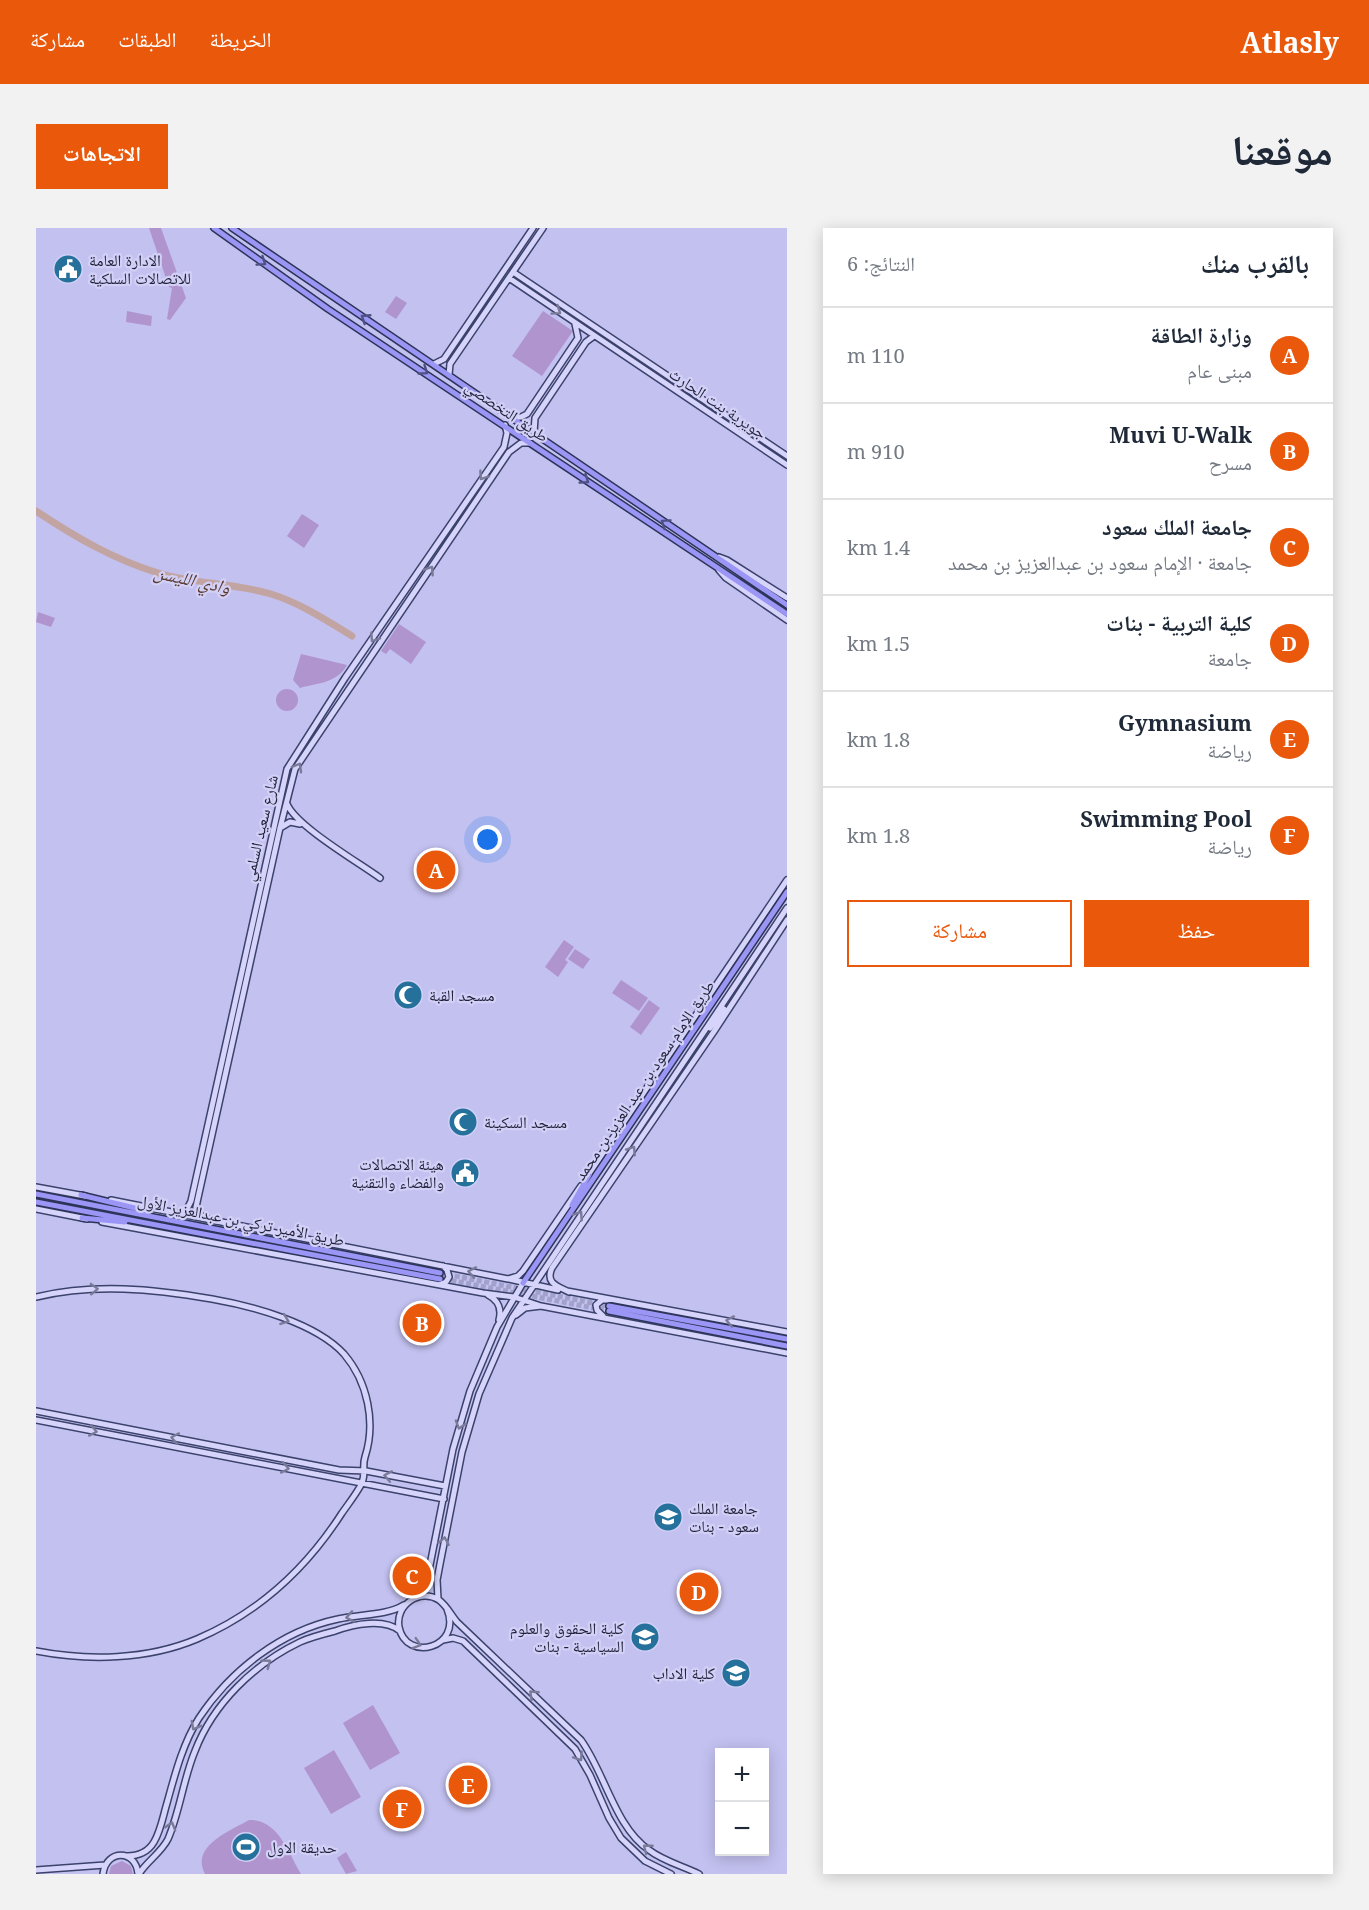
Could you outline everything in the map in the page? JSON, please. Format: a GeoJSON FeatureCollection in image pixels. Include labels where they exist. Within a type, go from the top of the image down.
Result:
{"type":"FeatureCollection","features":[{"type":"Feature","properties":{"kind":"main road"},"geometry":{"type":"LineString","coordinates":[[208,228],[217,230]]}},
{"type":"Feature","properties":{"kind":"main road","name":"طريق التخصصي"},"geometry":{"type":"LineString","coordinates":[[232,228],[787,605]]}},
{"type":"Feature","properties":{"kind":"main road"},"geometry":{"type":"LineString","coordinates":[[477,317],[509,278],[543,228]]}},
{"type":"Feature","properties":{"kind":"main road"},"geometry":{"type":"LineString","coordinates":[[449,375],[450,364],[467,339],[472,325],[532,229],[537,236]]}},
{"type":"Feature","properties":{"kind":"main road","name":"طريق التخصصي"},"geometry":{"type":"LineString","coordinates":[[217,230],[328,309],[787,614]]}},
{"type":"Feature","properties":{"kind":"main road","name":"جويرية بنت الحارث"},"geometry":{"type":"LineString","coordinates":[[513,272],[787,456]]}},
{"type":"Feature","properties":{"kind":"main road"},"geometry":{"type":"LineString","coordinates":[[515,283],[515,278],[519,276]]}},
{"type":"Feature","properties":{"kind":"main road","name":"جويرية بنت الحارث"},"geometry":{"type":"LineString","coordinates":[[509,278],[787,465]]}},
{"type":"Feature","properties":{"kind":"main road"},"geometry":{"type":"LineString","coordinates":[[511,418],[527,414],[578,338],[575,324]]}},
{"type":"Feature","properties":{"kind":"main road"},"geometry":{"type":"LineString","coordinates":[[434,364],[444,359],[460,335],[472,325]]}},
{"type":"Feature","properties":{"kind":"main road"},"geometry":{"type":"LineString","coordinates":[[460,335],[467,339]]}},
{"type":"Feature","properties":{"kind":"main road"},"geometry":{"type":"LineString","coordinates":[[534,433],[535,418],[586,342],[594,336]]}},
{"type":"Feature","properties":{"kind":"main road"},"geometry":{"type":"LineString","coordinates":[[578,338],[585,337],[586,342]]}},
{"type":"Feature","properties":{"kind":"main road"},"geometry":{"type":"LineString","coordinates":[[627,358],[632,356],[632,352]]}},
{"type":"Feature","properties":{"kind":"main road"},"geometry":{"type":"LineString","coordinates":[[634,363],[634,358],[639,356]]}},
{"type":"Feature","properties":{"kind":"main road"},"geometry":{"type":"LineString","coordinates":[[444,359],[450,364]]}},
{"type":"Feature","properties":{"kind":"main road"},"geometry":{"type":"LineString","coordinates":[[527,414],[530,418],[535,418]]}},
{"type":"Feature","properties":{"kind":"main road"},"geometry":{"type":"LineString","coordinates":[[504,447],[507,433],[505,425]]}},
{"type":"Feature","properties":{"kind":"main road"},"geometry":{"type":"LineString","coordinates":[[504,447],[511,442],[509,452]]}},
{"type":"Feature","properties":{"kind":"main road"},"geometry":{"type":"LineString","coordinates":[[509,452],[521,443],[530,443]]}},
{"type":"Feature","properties":{"kind":"main road","name":"شارع سعيد السلمي"},"geometry":{"type":"LineString","coordinates":[[209,1220],[196,1212],[194,1202],[287,769],[324,710],[504,447]]}},
{"type":"Feature","properties":{"kind":"main road","name":"شارع سعيد السلمي"},"geometry":{"type":"LineString","coordinates":[[194,1202],[286,802],[296,768],[509,452]]}},
{"type":"Feature","properties":{"kind":"main road"},"geometry":{"type":"LineString","coordinates":[[494,461],[500,466]]}},
{"type":"Feature","properties":{"kind":"main road"},"geometry":{"type":"LineString","coordinates":[[450,525],[457,529]]}},
{"type":"Feature","properties":{"kind":"main road"},"geometry":{"type":"LineString","coordinates":[[714,555],[727,560],[787,598]]}},
{"type":"Feature","properties":{"kind":"main road"},"geometry":{"type":"LineString","coordinates":[[719,570],[726,578],[787,620]]}},
{"type":"Feature","properties":{"kind":"main road"},"geometry":{"type":"LineString","coordinates":[[286,802],[291,813],[303,825],[380,878]]}},
{"type":"Feature","properties":{"kind":"main road"},"geometry":{"type":"LineString","coordinates":[[280,828],[290,822],[303,825]]}},
{"type":"Feature","properties":{"kind":"main road"},"geometry":{"type":"LineString","coordinates":[[508,1279],[518,1275],[526,1267],[787,880]]}},
{"type":"Feature","properties":{"kind":"main road"},"geometry":{"type":"LineString","coordinates":[[754,931],[786,894]]}},
{"type":"Feature","properties":{"kind":"main road","name":"طريق الإمام سعود بن عبد العزيز بن محمد"},"geometry":{"type":"LineString","coordinates":[[523,1283],[786,894]]}},
{"type":"Feature","properties":{"kind":"main road","name":"طريق الإمام سعود بن عبد العزيز بن محمد"},"geometry":{"type":"LineString","coordinates":[[438,1599],[439,1572],[462,1452],[479,1394],[512,1318],[787,908]]}},
{"type":"Feature","properties":{"kind":"main road"},"geometry":{"type":"LineString","coordinates":[[773,940],[787,913]]}},
{"type":"Feature","properties":{"kind":"main road"},"geometry":{"type":"LineString","coordinates":[[569,1292],[550,1281],[549,1275],[552,1268],[715,1030],[737,993],[787,920]]}},
{"type":"Feature","properties":{"kind":"main road"},"geometry":{"type":"LineString","coordinates":[[691,1050],[737,993]]}},
{"type":"Feature","properties":{"kind":"main road"},"geometry":{"type":"LineString","coordinates":[[558,1230],[589,1175]]}},
{"type":"Feature","properties":{"kind":"main road"},"geometry":{"type":"LineString","coordinates":[[36,1187],[532,1285],[787,1332]]}},
{"type":"Feature","properties":{"kind":"main road","name":"طريق الأمير تركي بن عبدالعزيز الأول"},"geometry":{"type":"LineString","coordinates":[[36,1194],[186,1222],[440,1276],[36,1202]]}},
{"type":"Feature","properties":{"kind":"main road"},"geometry":{"type":"LineString","coordinates":[[81,1195],[186,1222]]}},
{"type":"Feature","properties":{"kind":"main road"},"geometry":{"type":"LineString","coordinates":[[175,1214],[186,1211],[194,1202]]}},
{"type":"Feature","properties":{"kind":"main road"},"geometry":{"type":"LineString","coordinates":[[36,1209],[514,1297],[541,1306],[787,1353]]}},
{"type":"Feature","properties":{"kind":"main road"},"geometry":{"type":"LineString","coordinates":[[82,1218],[176,1228]]}},
{"type":"Feature","properties":{"kind":"main road"},"geometry":{"type":"LineString","coordinates":[[552,1256],[577,1232]]}},
{"type":"Feature","properties":{"kind":"main road"},"geometry":{"type":"LineString","coordinates":[[434,1284],[444,1283],[449,1277],[447,1270],[439,1265]]}},
{"type":"Feature","properties":{"kind":"main road"},"geometry":{"type":"LineString","coordinates":[[421,1596],[427,1580],[453,1449],[467,1401],[497,1327],[523,1283]]}},
{"type":"Feature","properties":{"kind":"main road"},"geometry":{"type":"LineString","coordinates":[[36,1297],[82,1289],[127,1288],[243,1306],[314,1332],[326,1339],[349,1360],[362,1386],[370,1414],[369,1443],[364,1462],[366,1471],[362,1483],[327,1536],[294,1575],[266,1599],[196,1640],[165,1650],[140,1655],[62,1655],[36,1651]]}},
{"type":"Feature","properties":{"kind":"main road"},"geometry":{"type":"LineString","coordinates":[[483,1293],[492,1297],[500,1308],[501,1315],[497,1327]]}},
{"type":"Feature","properties":{"kind":"main road"},"geometry":{"type":"LineString","coordinates":[[243,1306],[245,1299]]}},
{"type":"Feature","properties":{"kind":"main road"},"geometry":{"type":"LineString","coordinates":[[607,1318],[600,1314],[596,1305],[602,1300],[614,1299]]}},
{"type":"Feature","properties":{"kind":"main road"},"geometry":{"type":"LineString","coordinates":[[512,1318],[525,1308],[541,1306]]}},
{"type":"Feature","properties":{"kind":"main road"},"geometry":{"type":"LineString","coordinates":[[787,1339],[609,1308],[787,1346]]}},
{"type":"Feature","properties":{"kind":"main road"},"geometry":{"type":"LineString","coordinates":[[488,1347],[497,1350]]}},
{"type":"Feature","properties":{"kind":"main road"},"geometry":{"type":"LineString","coordinates":[[36,1412],[339,1470],[366,1471],[445,1486]]}},
{"type":"Feature","properties":{"kind":"main road"},"geometry":{"type":"LineString","coordinates":[[36,1420],[444,1499]]}},
{"type":"Feature","properties":{"kind":"main road"},"geometry":{"type":"LineString","coordinates":[[204,1453],[206,1444]]}},
{"type":"Feature","properties":{"kind":"main road"},"geometry":{"type":"LineString","coordinates":[[103,1874],[105,1865],[113,1857],[137,1856],[153,1843],[162,1824],[184,1748],[198,1719],[216,1695],[238,1673],[270,1647],[298,1631],[336,1619],[387,1613],[421,1596],[438,1599],[457,1622],[581,1740],[595,1760],[620,1816],[640,1843],[655,1854],[699,1874]]}},
{"type":"Feature","properties":{"kind":"main road"},"geometry":{"type":"LineString","coordinates":[[400,1631],[399,1619],[406,1604]]}},
{"type":"Feature","properties":{"kind":"main road"},"geometry":{"type":"LineString","coordinates":[[443,1640],[451,1621],[447,1609]]}},
{"type":"Feature","properties":{"kind":"main road"},"geometry":{"type":"LineString","coordinates":[[127,1856],[134,1862],[139,1874],[168,1839],[195,1750],[209,1723],[243,1681],[276,1656],[301,1642],[339,1629],[375,1624],[394,1626],[417,1647],[431,1647],[443,1640],[453,1638],[463,1641],[575,1749],[621,1838],[645,1861],[671,1874]]}},
{"type":"Feature","properties":{"kind":"main road"},"geometry":{"type":"LineString","coordinates":[[36,1870],[105,1865]]}},
{"type":"Feature","properties":{"kind":"shaded area"},"geometry":{"type":"Polygon","coordinates":[[[149,228],[161,228],[186,298],[170,320],[167,319],[172,288],[169,287],[149,228]]]}},
{"type":"Feature","properties":{"kind":"shaded area"},"geometry":{"type":"Polygon","coordinates":[[[396,296],[407,303],[396,319],[385,312],[396,296]]]}},
{"type":"Feature","properties":{"kind":"shaded area"},"geometry":{"type":"Polygon","coordinates":[[[127,311],[152,316],[151,326],[126,322],[127,311]]]}},
{"type":"Feature","properties":{"kind":"shaded area"},"geometry":{"type":"Polygon","coordinates":[[[543,311],[573,331],[542,376],[512,356],[543,311]]]}},
{"type":"Feature","properties":{"kind":"shaded area"},"geometry":{"type":"Polygon","coordinates":[[[302,514],[319,525],[304,548],[287,536],[302,514]]]}},
{"type":"Feature","properties":{"kind":"shaded area"},"geometry":{"type":"Polygon","coordinates":[[[38,612],[55,618],[51,627],[36,622],[38,612]]]}},
{"type":"Feature","properties":{"kind":"shaded area"},"geometry":{"type":"Polygon","coordinates":[[[399,624],[426,642],[411,664],[390,649],[386,654],[381,651],[399,624]]]}},
{"type":"Feature","properties":{"kind":"shaded area"},"geometry":{"type":"Polygon","coordinates":[[[301,654],[347,665],[332,679],[300,688],[293,680],[301,654]]]}},
{"type":"Feature","properties":{"kind":"shaded area"},"geometry":{"type":"Polygon","coordinates":[[[287,689],[295,692],[298,700],[295,708],[287,711],[279,708],[276,700],[279,692],[287,689]]]}},
{"type":"Feature","properties":{"kind":"shaded area"},"geometry":{"type":"Polygon","coordinates":[[[564,940],[574,947],[565,960],[568,962],[558,977],[545,967],[564,940]]]}},
{"type":"Feature","properties":{"kind":"shaded area"},"geometry":{"type":"Polygon","coordinates":[[[575,949],[590,959],[583,969],[568,959],[575,949]]]}},
{"type":"Feature","properties":{"kind":"shaded area"},"geometry":{"type":"Polygon","coordinates":[[[621,980],[648,998],[639,1011],[612,993],[621,980]]]}},
{"type":"Feature","properties":{"kind":"shaded area"},"geometry":{"type":"Polygon","coordinates":[[[649,1000],[660,1008],[641,1035],[630,1027],[649,1000]]]}},
{"type":"Feature","properties":{"kind":"shaded area"},"geometry":{"type":"Polygon","coordinates":[[[373,1705],[400,1753],[370,1770],[343,1723],[373,1705]]]}},
{"type":"Feature","properties":{"kind":"shaded area"},"geometry":{"type":"Polygon","coordinates":[[[334,1750],[361,1797],[331,1814],[304,1768],[334,1750]]]}},
{"type":"Feature","properties":{"kind":"shaded area","name":"حديقة الاول"},"geometry":{"type":"Polygon","coordinates":[[[249,1820],[259,1821],[275,1831],[301,1874],[205,1874],[202,1864],[207,1848],[223,1835],[249,1820]]]}},
{"type":"Feature","properties":{"kind":"shaded area"},"geometry":{"type":"Polygon","coordinates":[[[346,1852],[357,1871],[346,1874],[337,1858],[346,1852]]]}},
{"type":"Feature","properties":{"kind":"shaded area"},"geometry":{"type":"Polygon","coordinates":[[[122,1861],[131,1866],[133,1874],[109,1874],[111,1866],[122,1861]]]}},
{"type":"Feature","properties":{"kind":"waterway","name":"وادي الليسن"},"geometry":{"type":"LineString","coordinates":[[36,511],[80,538],[125,561],[172,577],[271,594],[303,607],[352,636]]}},
{"type":"Feature","properties":{"kind":"tunnel"},"geometry":{"type":"LineString","coordinates":[[440,1273],[609,1306]]}},
{"type":"Feature","properties":{"kind":"tunnel"},"geometry":{"type":"LineString","coordinates":[[444,1279],[609,1311]]}},
{"type":"Feature","properties":{"kind":"place","name":"الادارة العامة للاتصالات السلكية"},"geometry":{"type":"Point","coordinates":[68,269]}},
{"type":"Feature","properties":{"kind":"place","name":"وزارة الطاقة"},"geometry":{"type":"Point","coordinates":[436,870]}},
{"type":"Feature","properties":{"kind":"place","name":"مسجد القبة"},"geometry":{"type":"Point","coordinates":[408,995]}},
{"type":"Feature","properties":{"kind":"place","name":"مسجد السكينة"},"geometry":{"type":"Point","coordinates":[463,1122]}},
{"type":"Feature","properties":{"kind":"place","name":"هيئة الاتصالات والفضاء والتقنية"},"geometry":{"type":"Point","coordinates":[465,1173]}},
{"type":"Feature","properties":{"kind":"place","name":"Muvi U-Walk"},"geometry":{"type":"Point","coordinates":[422,1323]}},
{"type":"Feature","properties":{"kind":"place","name":"جامعة الملك سعود - بنات"},"geometry":{"type":"Point","coordinates":[668,1517]}},
{"type":"Feature","properties":{"kind":"place","name":"جامعة الملك سعود"},"geometry":{"type":"Point","coordinates":[412,1576]}},
{"type":"Feature","properties":{"kind":"place","name":"كلية التربية - بنات"},"geometry":{"type":"Point","coordinates":[699,1592]}},
{"type":"Feature","properties":{"kind":"place","name":"كلية الحقوق والعلوم السياسية - بنات"},"geometry":{"type":"Point","coordinates":[645,1637]}},
{"type":"Feature","properties":{"kind":"place","name":"كلية الاداب"},"geometry":{"type":"Point","coordinates":[736,1673]}},
{"type":"Feature","properties":{"kind":"place","name":"Gymnasium"},"geometry":{"type":"Point","coordinates":[468,1785]}},
{"type":"Feature","properties":{"kind":"place","name":"Swimming Pool"},"geometry":{"type":"Point","coordinates":[402,1809]}},
{"type":"Feature","properties":{"kind":"place","name":"حديقة الاول"},"geometry":{"type":"Point","coordinates":[246,1847]}}]}
